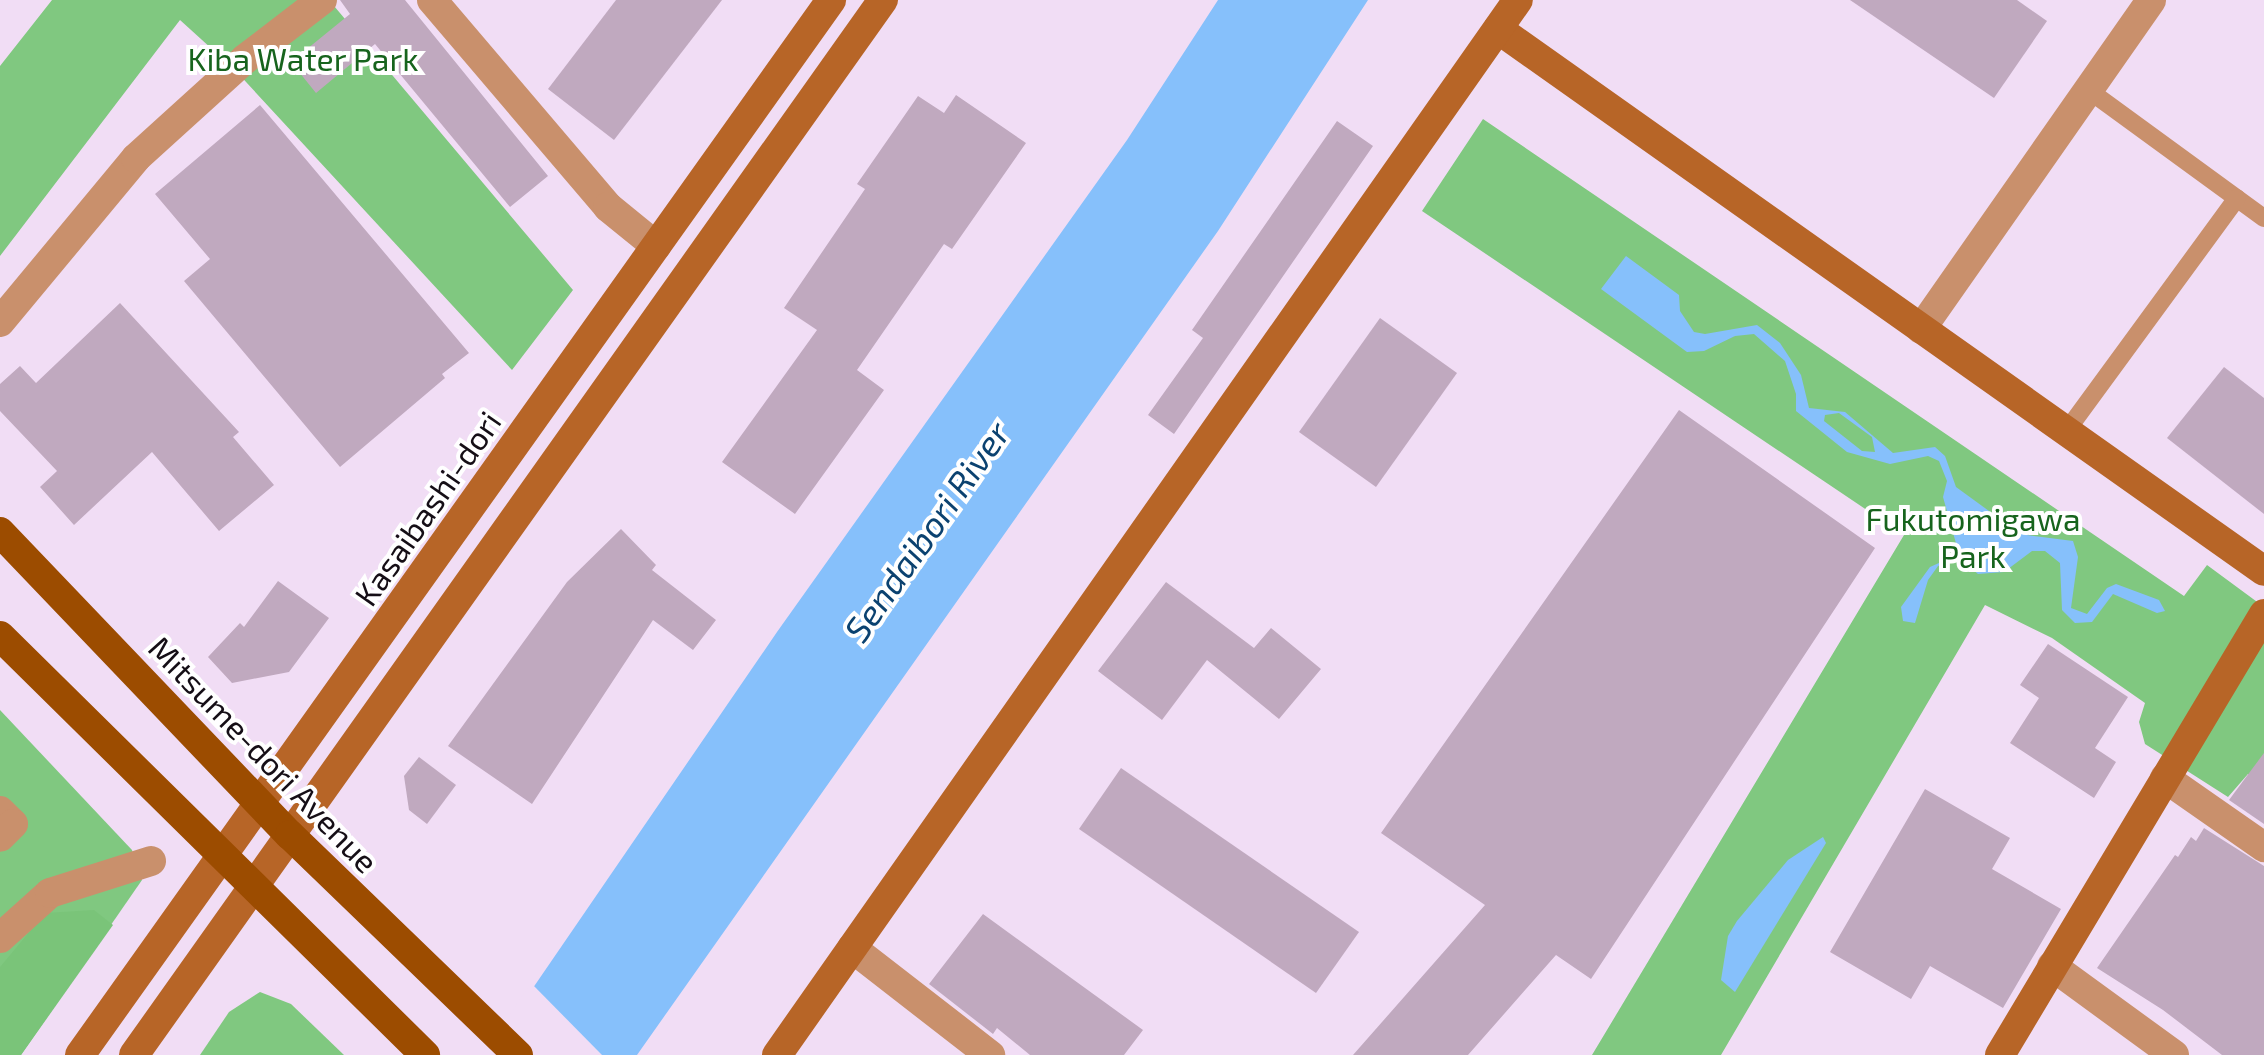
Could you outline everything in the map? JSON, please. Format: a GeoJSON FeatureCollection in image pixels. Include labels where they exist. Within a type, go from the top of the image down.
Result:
{"type":"FeatureCollection","features":[{"type":"Feature","properties":{"kind":"main road","name":"Mitsume-dori Avenue"},"geometry":{"type":"LineString","coordinates":[[0,532],[290,836],[518,1055]]}},
{"type":"Feature","properties":{"kind":"main road"},"geometry":{"type":"LineString","coordinates":[[0,636],[425,1055]]}},
{"type":"Feature","properties":{"kind":"street"},"geometry":{"type":"LineString","coordinates":[[0,322],[136,158],[246,59],[322,0]]}},
{"type":"Feature","properties":{"kind":"street"},"geometry":{"type":"LineString","coordinates":[[432,0],[608,208],[656,246]]}},
{"type":"Feature","properties":{"kind":"street","name":"Kasaibashi-dori"},"geometry":{"type":"LineString","coordinates":[[80,1055],[831,0]]}},
{"type":"Feature","properties":{"kind":"street"},"geometry":{"type":"LineString","coordinates":[[134,1055],[883,0]]}},
{"type":"Feature","properties":{"kind":"street"},"geometry":{"type":"LineString","coordinates":[[777,1055],[1518,0]]}},
{"type":"Feature","properties":{"kind":"street"},"geometry":{"type":"LineString","coordinates":[[1921,329],[2151,0]]}},
{"type":"Feature","properties":{"kind":"street"},"geometry":{"type":"LineString","coordinates":[[1498,29],[2264,571]]}},
{"type":"Feature","properties":{"kind":"street"},"geometry":{"type":"LineString","coordinates":[[2000,1055],[2257,626]]}},
{"type":"Feature","properties":{"kind":"street"},"geometry":{"type":"LineString","coordinates":[[2164,778],[2264,847]]}},
{"type":"Feature","properties":{"kind":"street"},"geometry":{"type":"LineString","coordinates":[[0,811],[12,824],[0,837]]}},
{"type":"Feature","properties":{"kind":"street"},"geometry":{"type":"LineString","coordinates":[[2,931],[50,893],[152,860]]}},
{"type":"Feature","properties":{"kind":"street"},"geometry":{"type":"LineString","coordinates":[[852,948],[990,1055]]}},
{"type":"Feature","properties":{"kind":"street"},"geometry":{"type":"LineString","coordinates":[[2052,966],[2174,1055]]}},
{"type":"Feature","properties":{"kind":"lane"},"geometry":{"type":"LineString","coordinates":[[2087,89],[2264,218]]}},
{"type":"Feature","properties":{"kind":"lane"},"geometry":{"type":"LineString","coordinates":[[2065,433],[2237,198]]}},
{"type":"Feature","properties":{"kind":"green space","name":"Kiba Water Park"},"geometry":{"type":"Polygon","coordinates":[[[52,0],[329,0],[573,290],[512,370],[234,69],[180,20],[0,256],[0,66],[52,0]]]}},
{"type":"Feature","properties":{"kind":"green space","name":"Fukutomigawa Park"},"geometry":{"type":"Polygon","coordinates":[[[1483,119],[2184,596],[2207,565],[2264,607],[2264,785],[2248,774],[2228,797],[2145,744],[2139,722],[2145,703],[2052,638],[1985,605],[1721,1055],[1592,1055],[1904,535],[1422,211],[1483,119]]]}},
{"type":"Feature","properties":{"kind":"green space"},"geometry":{"type":"Polygon","coordinates":[[[0,710],[132,850],[142,880],[21,1055],[0,1055],[0,710]]]}},
{"type":"Feature","properties":{"kind":"green space"},"geometry":{"type":"Polygon","coordinates":[[[94,910],[113,925],[21,1055],[0,1055],[0,967],[45,913],[94,910]]]}},
{"type":"Feature","properties":{"kind":"green space"},"geometry":{"type":"Polygon","coordinates":[[[260,992],[291,1004],[344,1055],[200,1055],[229,1012],[260,992]]]}},
{"type":"Feature","properties":{"kind":"water","name":"Sendaibori River"},"geometry":{"type":"Polygon","coordinates":[[[1218,0],[1368,0],[1218,231],[637,1055],[487,1055],[777,632],[1127,140],[1218,0]]]}},
{"type":"Feature","properties":{"kind":"water"},"geometry":{"type":"Polygon","coordinates":[[[1626,256],[1679,295],[1680,311],[1694,332],[1705,334],[1757,325],[1780,343],[1801,375],[1809,408],[1845,412],[1893,453],[1935,447],[1945,456],[1956,487],[2011,527],[2027,535],[2073,541],[2078,557],[2071,608],[2087,614],[2107,588],[2116,584],[2159,600],[2165,611],[2157,613],[2113,594],[2092,622],[2075,623],[2062,610],[2060,563],[2045,551],[2032,551],[2004,572],[1978,574],[1960,559],[1938,566],[1928,580],[1915,623],[1903,621],[1901,607],[1930,567],[1959,554],[1943,497],[1947,481],[1939,461],[1928,456],[1890,464],[1847,452],[1796,411],[1796,394],[1785,361],[1754,334],[1735,336],[1704,351],[1687,352],[1601,289],[1626,256]],[[1839,413],[1825,415],[1824,421],[1862,451],[1875,452],[1872,437],[1839,413]]]}},
{"type":"Feature","properties":{"kind":"water"},"geometry":{"type":"Polygon","coordinates":[[[1823,837],[1826,843],[1735,992],[1721,980],[1728,936],[1788,860],[1823,837]]]}},
{"type":"Feature","properties":{"kind":"pier"},"geometry":{"type":"Polygon","coordinates":[[[531,983],[602,1055],[482,1055],[531,983]]]}},
{"type":"Feature","properties":{"kind":"building"},"geometry":{"type":"Polygon","coordinates":[[[340,0],[405,0],[548,176],[510,207],[375,44],[316,93],[291,62],[350,14],[340,0]]]}},
{"type":"Feature","properties":{"kind":"building"},"geometry":{"type":"Polygon","coordinates":[[[616,0],[722,0],[614,140],[548,89],[616,0]]]}},
{"type":"Feature","properties":{"kind":"building"},"geometry":{"type":"Polygon","coordinates":[[[1850,0],[2017,0],[2047,21],[1994,98],[1850,0]]]}},
{"type":"Feature","properties":{"kind":"building"},"geometry":{"type":"Polygon","coordinates":[[[956,95],[1026,143],[952,249],[944,244],[857,370],[884,390],[795,514],[722,462],[817,330],[784,308],[865,189],[857,184],[918,96],[944,113],[956,95]]]}},
{"type":"Feature","properties":{"kind":"building"},"geometry":{"type":"Polygon","coordinates":[[[260,105],[469,353],[340,467],[184,281],[210,259],[155,194],[260,105]]]}},
{"type":"Feature","properties":{"kind":"building"},"geometry":{"type":"Polygon","coordinates":[[[1337,121],[1373,146],[1174,434],[1148,415],[1203,338],[1192,330],[1337,121]]]}},
{"type":"Feature","properties":{"kind":"building"},"geometry":{"type":"Polygon","coordinates":[[[120,303],[239,432],[233,437],[274,485],[219,531],[152,452],[74,525],[40,487],[57,471],[0,411],[0,384],[20,366],[36,383],[120,303]]]}},
{"type":"Feature","properties":{"kind":"building"},"geometry":{"type":"Polygon","coordinates":[[[1380,318],[1457,373],[1376,487],[1299,432],[1380,318]]]}},
{"type":"Feature","properties":{"kind":"building"},"geometry":{"type":"Polygon","coordinates":[[[2224,367],[2264,398],[2264,514],[2167,438],[2224,367]]]}},
{"type":"Feature","properties":{"kind":"building"},"geometry":{"type":"Polygon","coordinates":[[[1679,410],[1875,548],[1591,979],[1556,955],[1468,1055],[1353,1055],[1485,905],[1381,833],[1679,410]]]}},
{"type":"Feature","properties":{"kind":"building"},"geometry":{"type":"Polygon","coordinates":[[[621,529],[656,565],[652,570],[716,620],[693,650],[653,620],[532,804],[448,746],[567,582],[621,529]]]}},
{"type":"Feature","properties":{"kind":"building"},"geometry":{"type":"Polygon","coordinates":[[[278,581],[329,618],[289,672],[232,683],[208,657],[240,623],[244,627],[278,581]]]}},
{"type":"Feature","properties":{"kind":"building"},"geometry":{"type":"Polygon","coordinates":[[[1166,582],[1254,648],[1271,628],[1321,669],[1279,719],[1207,660],[1162,720],[1098,671],[1166,582]]]}},
{"type":"Feature","properties":{"kind":"building"},"geometry":{"type":"Polygon","coordinates":[[[2048,644],[2128,697],[2095,748],[2116,762],[2094,798],[2010,743],[2039,698],[2020,685],[2048,644]]]}},
{"type":"Feature","properties":{"kind":"building"},"geometry":{"type":"Polygon","coordinates":[[[2264,753],[2264,824],[2229,800],[2264,753]]]}},
{"type":"Feature","properties":{"kind":"building"},"geometry":{"type":"Polygon","coordinates":[[[419,757],[456,785],[427,824],[409,810],[404,776],[419,757]]]}},
{"type":"Feature","properties":{"kind":"building"},"geometry":{"type":"Polygon","coordinates":[[[1121,768],[1359,932],[1316,993],[1079,829],[1121,768]]]}},
{"type":"Feature","properties":{"kind":"building"},"geometry":{"type":"Polygon","coordinates":[[[1925,789],[2010,838],[1992,869],[2061,909],[2003,1008],[1930,966],[1911,999],[1830,952],[1925,789]]]}},
{"type":"Feature","properties":{"kind":"building"},"geometry":{"type":"Polygon","coordinates":[[[2204,828],[2264,866],[2264,1055],[2222,1055],[2163,1010],[2097,968],[2175,855],[2178,857],[2191,837],[2196,841],[2204,828]]]}},
{"type":"Feature","properties":{"kind":"building"},"geometry":{"type":"Polygon","coordinates":[[[983,914],[1143,1030],[1124,1055],[1030,1055],[997,1028],[993,1034],[929,984],[983,914]]]}}]}
